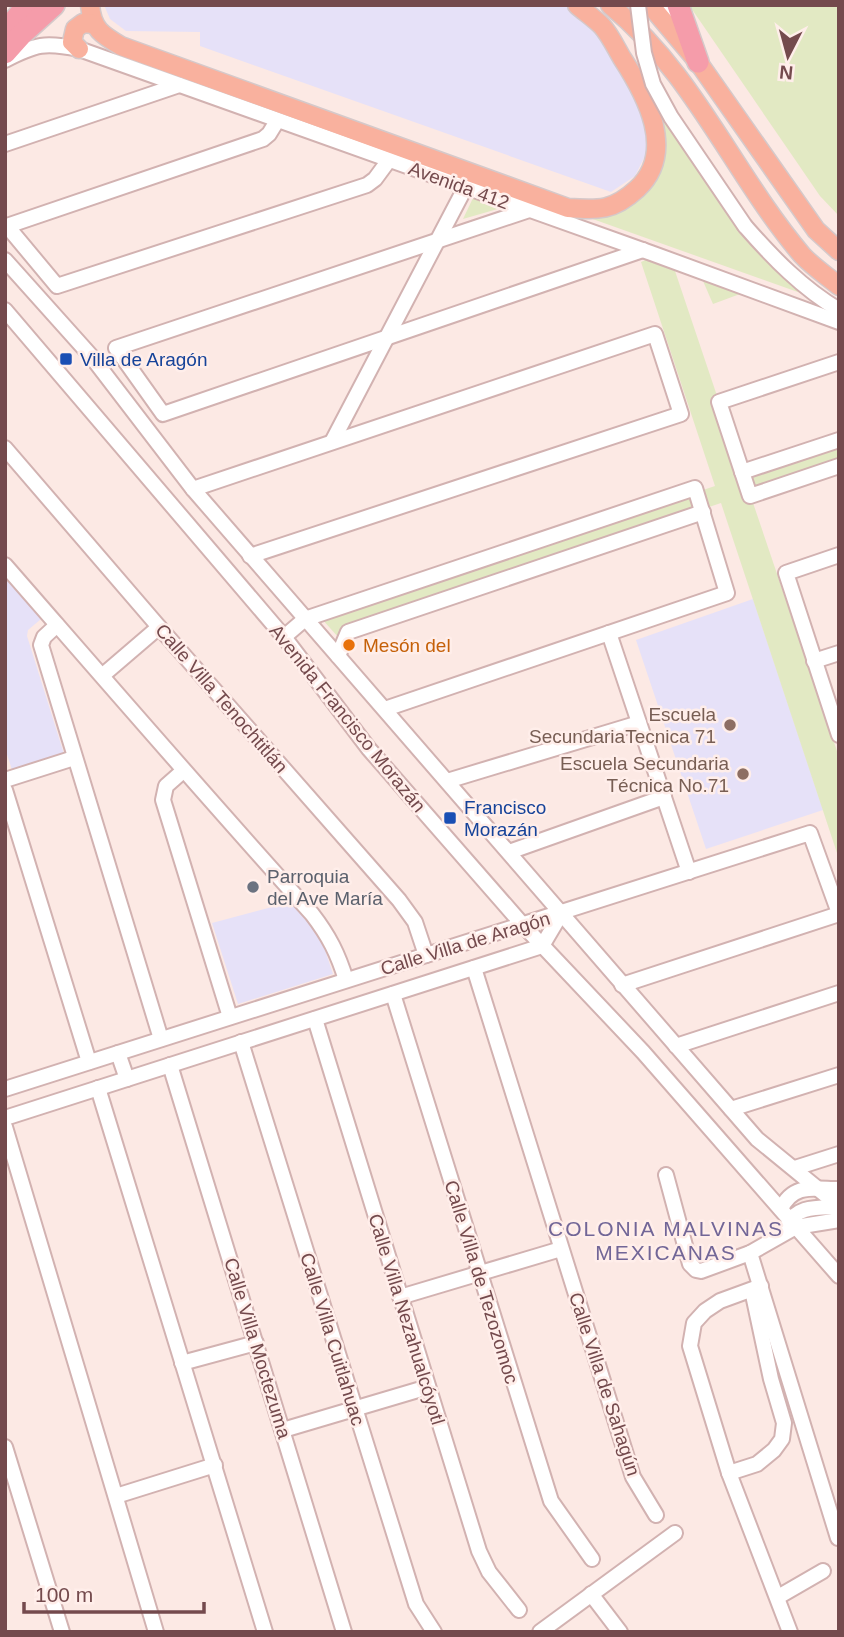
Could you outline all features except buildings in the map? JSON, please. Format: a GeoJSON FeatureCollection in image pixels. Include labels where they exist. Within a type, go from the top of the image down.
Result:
{"type":"FeatureCollection","features":[{"type":"Feature","properties":{"kind":"highway"},"geometry":{"type":"LineString","coordinates":[[5,32],[27,5]]}},
{"type":"Feature","properties":{"kind":"highway"},"geometry":{"type":"LineString","coordinates":[[5,53],[54,5]]}},
{"type":"Feature","properties":{"kind":"highway"},"geometry":{"type":"LineString","coordinates":[[678,5],[698,62]]}},
{"type":"Feature","properties":{"kind":"main road"},"geometry":{"type":"LineString","coordinates":[[90,5],[93,24],[121,46],[568,208],[600,210],[627,198],[647,180],[656,156],[657,138],[654,120],[630,70],[602,27],[577,5]]}},
{"type":"Feature","properties":{"kind":"main road"},"geometry":{"type":"LineString","coordinates":[[610,5],[634,14],[701,107],[760,199],[804,257],[839,286]]}},
{"type":"Feature","properties":{"kind":"main road"},"geometry":{"type":"LineString","coordinates":[[650,5],[698,62],[816,230],[839,251]]}},
{"type":"Feature","properties":{"kind":"main road"},"geometry":{"type":"LineString","coordinates":[[79,49],[72,42],[75,29],[83,23],[93,24]]}},
{"type":"Feature","properties":{"kind":"street"},"geometry":{"type":"LineString","coordinates":[[666,5],[682,42]]}},
{"type":"Feature","properties":{"kind":"street"},"geometry":{"type":"LineString","coordinates":[[634,14],[653,84],[671,117],[746,226],[773,258],[801,283],[839,310]]}},
{"type":"Feature","properties":{"kind":"street","name":"Avenida 412"},"geometry":{"type":"LineString","coordinates":[[5,60],[23,50],[44,44],[79,49],[839,322]]}},
{"type":"Feature","properties":{"kind":"street"},"geometry":{"type":"LineString","coordinates":[[5,144],[179,85]]}},
{"type":"Feature","properties":{"kind":"street"},"geometry":{"type":"LineString","coordinates":[[277,121],[263,139],[7,226],[57,286],[368,184],[389,160]]}},
{"type":"Feature","properties":{"kind":"street"},"geometry":{"type":"LineString","coordinates":[[332,442],[465,188]]}},
{"type":"Feature","properties":{"kind":"street"},"geometry":{"type":"LineString","coordinates":[[529,210],[116,348],[163,414],[643,250]]}},
{"type":"Feature","properties":{"kind":"street","name":"Avenida Francisco Morazán"},"geometry":{"type":"LineString","coordinates":[[5,260],[91,356],[193,489],[250,556],[757,1139],[839,1206]]}},
{"type":"Feature","properties":{"kind":"street","name":"Avenida Francisco Morazán"},"geometry":{"type":"LineString","coordinates":[[5,310],[284,637],[369,749],[522,924],[643,1052],[788,1223],[839,1276]]}},
{"type":"Feature","properties":{"kind":"street"},"geometry":{"type":"LineString","coordinates":[[193,489],[655,334],[681,414],[250,556]]}},
{"type":"Feature","properties":{"kind":"street"},"geometry":{"type":"LineString","coordinates":[[839,362],[719,402],[750,496],[839,466]]}},
{"type":"Feature","properties":{"kind":"street"},"geometry":{"type":"LineString","coordinates":[[742,472],[839,440]]}},
{"type":"Feature","properties":{"kind":"street","name":"Calle Villa Tenochtitlán"},"geometry":{"type":"LineString","coordinates":[[5,448],[399,900],[415,922],[426,955]]}},
{"type":"Feature","properties":{"kind":"street"},"geometry":{"type":"LineString","coordinates":[[284,637],[305,619],[695,488],[727,593],[385,709]]}},
{"type":"Feature","properties":{"kind":"street"},"geometry":{"type":"LineString","coordinates":[[338,656],[348,632],[703,512]]}},
{"type":"Feature","properties":{"kind":"street"},"geometry":{"type":"LineString","coordinates":[[839,555],[786,573],[839,735]]}},
{"type":"Feature","properties":{"kind":"street"},"geometry":{"type":"LineString","coordinates":[[5,565],[329,935],[346,980]]}},
{"type":"Feature","properties":{"kind":"street"},"geometry":{"type":"LineString","coordinates":[[381,594],[391,617]]}},
{"type":"Feature","properties":{"kind":"street"},"geometry":{"type":"LineString","coordinates":[[57,625],[44,637],[41,646],[161,1039]]}},
{"type":"Feature","properties":{"kind":"street"},"geometry":{"type":"LineString","coordinates":[[103,674],[159,627]]}},
{"type":"Feature","properties":{"kind":"street"},"geometry":{"type":"LineString","coordinates":[[609,633],[689,872]]}},
{"type":"Feature","properties":{"kind":"street"},"geometry":{"type":"LineString","coordinates":[[814,661],[839,653]]}},
{"type":"Feature","properties":{"kind":"street"},"geometry":{"type":"LineString","coordinates":[[447,781],[639,723]]}},
{"type":"Feature","properties":{"kind":"street"},"geometry":{"type":"LineString","coordinates":[[5,779],[74,758]]}},
{"type":"Feature","properties":{"kind":"street"},"geometry":{"type":"LineString","coordinates":[[183,771],[166,786],[163,800],[230,1017]]}},
{"type":"Feature","properties":{"kind":"street"},"geometry":{"type":"LineString","coordinates":[[5,790],[89,1062]]}},
{"type":"Feature","properties":{"kind":"street"},"geometry":{"type":"LineString","coordinates":[[509,852],[664,797]]}},
{"type":"Feature","properties":{"kind":"street"},"geometry":{"type":"LineString","coordinates":[[561,914],[810,833],[839,914],[622,985]]}},
{"type":"Feature","properties":{"kind":"street","name":"Calle Villa de Aragón"},"geometry":{"type":"LineString","coordinates":[[5,1089],[522,924],[561,914]]}},
{"type":"Feature","properties":{"kind":"street","name":"Calle Villa de Aragón"},"geometry":{"type":"LineString","coordinates":[[5,1118],[542,946],[561,914]]}},
{"type":"Feature","properties":{"kind":"street","name":"Calle Villa de Sahagún"},"geometry":{"type":"LineString","coordinates":[[474,968],[633,1477],[656,1515]]}},
{"type":"Feature","properties":{"kind":"street"},"geometry":{"type":"LineString","coordinates":[[676,1046],[839,992]]}},
{"type":"Feature","properties":{"kind":"street","name":"Calle Villa de Tezozomoc"},"geometry":{"type":"LineString","coordinates":[[393,994],[551,1502],[592,1559]]}},
{"type":"Feature","properties":{"kind":"street"},"geometry":{"type":"LineString","coordinates":[[272,1004],[280,1030]]}},
{"type":"Feature","properties":{"kind":"street","name":"Calle Villa Nezahualcóyotl"},"geometry":{"type":"LineString","coordinates":[[315,1019],[479,1551],[489,1572],[519,1610]]}},
{"type":"Feature","properties":{"kind":"street","name":"Calle Villa Cuitlahuac"},"geometry":{"type":"LineString","coordinates":[[240,1042],[416,1604],[434,1632]]}},
{"type":"Feature","properties":{"kind":"street"},"geometry":{"type":"LineString","coordinates":[[118,1053],[127,1079]]}},
{"type":"Feature","properties":{"kind":"street","name":"Calle Villa Moctezuma"},"geometry":{"type":"LineString","coordinates":[[170,1065],[344,1632]]}},
{"type":"Feature","properties":{"kind":"street"},"geometry":{"type":"LineString","coordinates":[[732,1110],[839,1075]]}},
{"type":"Feature","properties":{"kind":"street"},"geometry":{"type":"LineString","coordinates":[[98,1088],[265,1632]]}},
{"type":"Feature","properties":{"kind":"street"},"geometry":{"type":"LineString","coordinates":[[5,1127],[156,1632]]}},
{"type":"Feature","properties":{"kind":"street"},"geometry":{"type":"LineString","coordinates":[[794,1168],[839,1154]]}},
{"type":"Feature","properties":{"kind":"street"},"geometry":{"type":"LineString","coordinates":[[666,1175],[692,1268],[701,1271],[750,1253],[802,1210],[839,1206]]}},
{"type":"Feature","properties":{"kind":"street"},"geometry":{"type":"LineString","coordinates":[[788,1223],[786,1199],[798,1190],[839,1189]]}},
{"type":"Feature","properties":{"kind":"street"},"geometry":{"type":"LineString","coordinates":[[788,1223],[839,1220]]}},
{"type":"Feature","properties":{"kind":"street"},"geometry":{"type":"LineString","coordinates":[[400,1297],[561,1249]]}},
{"type":"Feature","properties":{"kind":"street"},"geometry":{"type":"LineString","coordinates":[[729,1473],[757,1464],[774,1450],[782,1439],[784,1423],[771,1380],[750,1253]]}},
{"type":"Feature","properties":{"kind":"street"},"geometry":{"type":"LineString","coordinates":[[757,1288],[720,1301],[705,1311],[694,1322],[690,1346],[729,1473],[790,1632]]}},
{"type":"Feature","properties":{"kind":"street"},"geometry":{"type":"LineString","coordinates":[[757,1288],[838,1538]]}},
{"type":"Feature","properties":{"kind":"street"},"geometry":{"type":"LineString","coordinates":[[182,1363],[256,1343]]}},
{"type":"Feature","properties":{"kind":"street"},"geometry":{"type":"LineString","coordinates":[[283,1430],[428,1387]]}},
{"type":"Feature","properties":{"kind":"street"},"geometry":{"type":"LineString","coordinates":[[5,1447],[62,1632]]}},
{"type":"Feature","properties":{"kind":"street"},"geometry":{"type":"LineString","coordinates":[[116,1496],[215,1465]]}},
{"type":"Feature","properties":{"kind":"street"},"geometry":{"type":"LineString","coordinates":[[540,1632],[675,1533]]}},
{"type":"Feature","properties":{"kind":"street"},"geometry":{"type":"LineString","coordinates":[[778,1597],[823,1570]]}},
{"type":"Feature","properties":{"kind":"street"},"geometry":{"type":"LineString","coordinates":[[591,1594],[620,1632]]}},
{"type":"Feature","properties":{"kind":"shaded area"},"geometry":{"type":"Polygon","coordinates":[[[104,5],[569,5],[593,28],[618,65],[647,120],[649,139],[646,154],[635,176],[611,192],[200,46],[200,32],[126,31],[110,19],[104,5]]]}},
{"type":"Feature","properties":{"kind":"shaded area"},"geometry":{"type":"Polygon","coordinates":[[[5,578],[41,619],[28,630],[27,636],[64,754],[12,770],[5,748],[5,578]]]}},
{"type":"Feature","properties":{"kind":"shaded area","name":"Escuela SecundariaTecnica 71"},"geometry":{"type":"Polygon","coordinates":[[[753,599],[823,810],[706,849],[636,640],[753,599]]]}},
{"type":"Feature","properties":{"kind":"shaded area"},"geometry":{"type":"Polygon","coordinates":[[[291,902],[321,938],[333,974],[238,1004],[212,923],[291,902]]]}},
{"type":"Feature","properties":{"kind":"green space"},"geometry":{"type":"Polygon","coordinates":[[[689,5],[839,5],[839,216],[820,196],[689,5]]]}},
{"type":"Feature","properties":{"kind":"green space"},"geometry":{"type":"Polygon","coordinates":[[[662,118],[740,229],[809,296],[587,217],[614,210],[663,150],[662,118]]]}},
{"type":"Feature","properties":{"kind":"green space"},"geometry":{"type":"Polygon","coordinates":[[[473,198],[501,208],[463,219],[473,198]]]}},
{"type":"Feature","properties":{"kind":"green space"},"geometry":{"type":"Polygon","coordinates":[[[648,259],[675,271],[744,476],[839,445],[839,464],[750,494],[839,757],[839,859],[721,503],[347,628],[339,638],[321,618],[715,486],[641,262],[648,259]]]}},
{"type":"Feature","properties":{"kind":"green space"},"geometry":{"type":"Polygon","coordinates":[[[703,281],[740,294],[713,304],[703,281]]]}},
{"type":"Feature","properties":{"kind":"place","name":"Villa de Aragón"},"geometry":{"type":"Point","coordinates":[66,359]}},
{"type":"Feature","properties":{"kind":"place","name":"Mesón del"},"geometry":{"type":"Point","coordinates":[349,645]}},
{"type":"Feature","properties":{"kind":"place","name":"Escuela SecundariaTecnica 71"},"geometry":{"type":"Point","coordinates":[730,725]}},
{"type":"Feature","properties":{"kind":"place","name":"Escuela Secundaria Técnica No.71"},"geometry":{"type":"Point","coordinates":[743,774]}},
{"type":"Feature","properties":{"kind":"place","name":"Francisco Morazán"},"geometry":{"type":"Point","coordinates":[450,818]}},
{"type":"Feature","properties":{"kind":"place","name":"Parroquia del Ave María"},"geometry":{"type":"Point","coordinates":[253,887]}},
{"type":"Feature","properties":{"kind":"district","name":"COLONIA MALVINAS MEXICANAS"},"geometry":{"type":"Point","coordinates":[666,1241]}}]}
